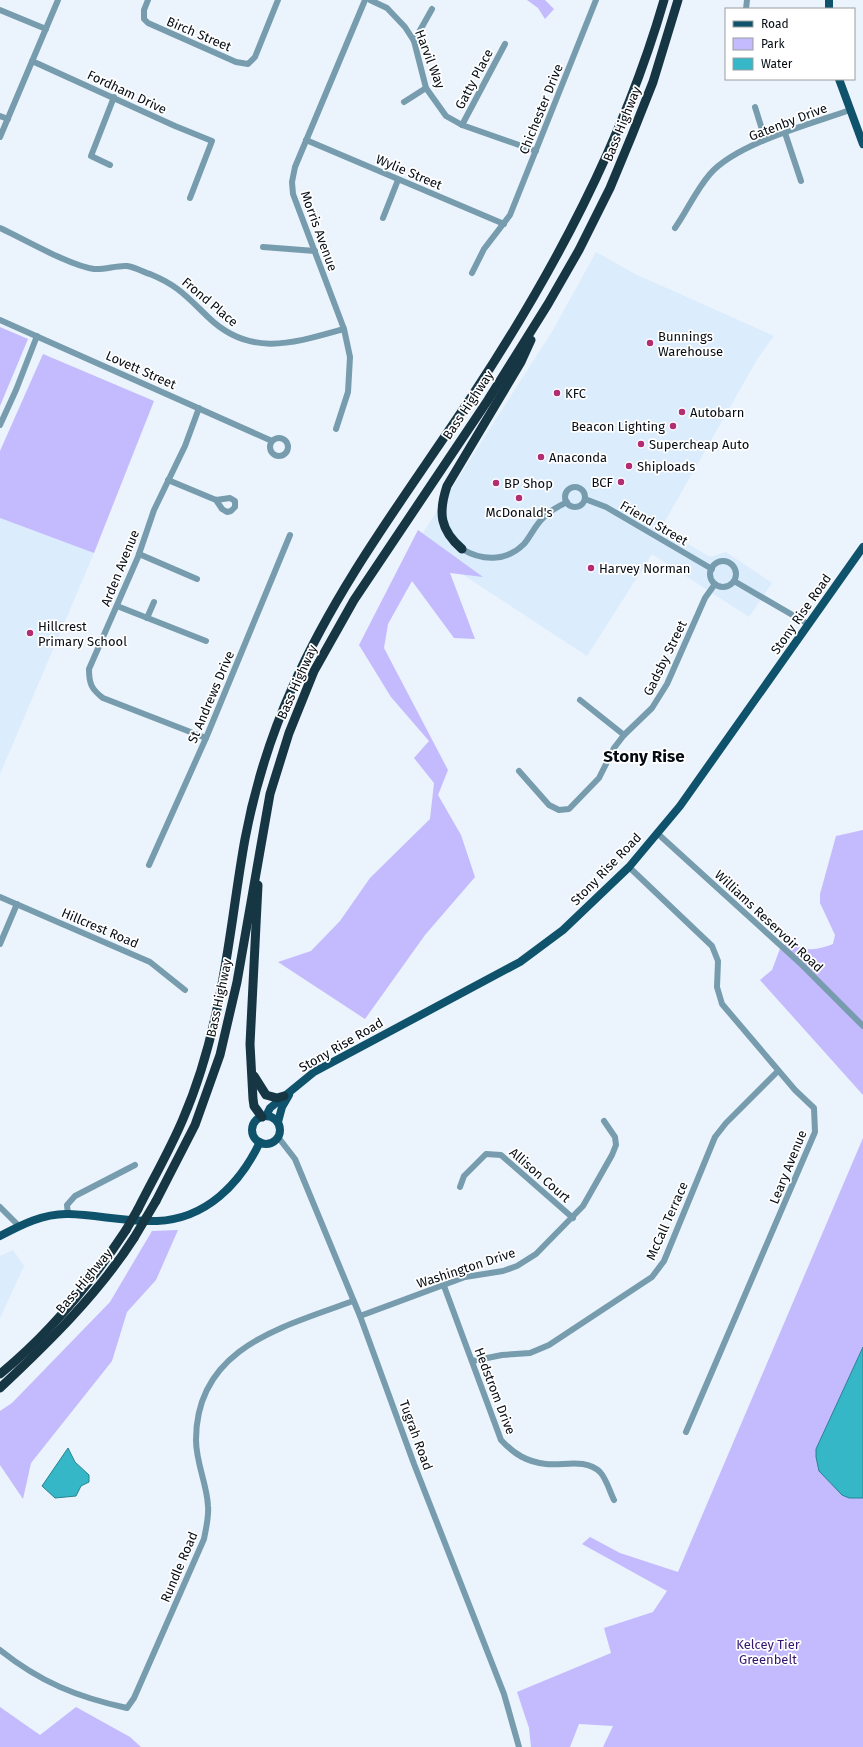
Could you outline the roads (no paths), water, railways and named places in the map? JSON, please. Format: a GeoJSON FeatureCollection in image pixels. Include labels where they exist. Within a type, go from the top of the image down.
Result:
{"type":"FeatureCollection","features":[{"type":"Feature","properties":{"kind":"highway","name":"Bass Highway"},"geometry":{"type":"LineString","coordinates":[[1,1373],[60,1315],[100,1267],[126,1230],[184,1118],[202,1065],[218,1003],[245,841],[254,798],[267,753],[293,686],[314,641],[354,574],[478,387],[534,298],[566,241],[601,168],[629,102],[659,18],[663,0]]}},
{"type":"Feature","properties":{"kind":"highway","name":"Bass Highway"},"geometry":{"type":"LineString","coordinates":[[0,1388],[68,1320],[119,1261],[156,1201],[195,1125],[220,1055],[237,982],[264,818],[270,794],[289,733],[314,671],[334,633],[413,509],[488,400],[548,304],[579,250],[610,188],[653,82],[678,0]]}},
{"type":"Feature","properties":{"kind":"highway"},"geometry":{"type":"LineString","coordinates":[[653,82],[684,0]]}},
{"type":"Feature","properties":{"kind":"highway"},"geometry":{"type":"LineString","coordinates":[[462,549],[452,540],[444,527],[441,515],[443,497],[447,486],[521,362],[548,304]]}},
{"type":"Feature","properties":{"kind":"highway"},"geometry":{"type":"LineString","coordinates":[[264,818],[258,870],[250,1044],[254,1103],[264,1116]]}},
{"type":"Feature","properties":{"kind":"highway"},"geometry":{"type":"LineString","coordinates":[[252,1073],[266,1095],[277,1098],[288,1094]]}},
{"type":"Feature","properties":{"kind":"main road"},"geometry":{"type":"LineString","coordinates":[[839,80],[863,144]]}},
{"type":"Feature","properties":{"kind":"main road","name":"Stony Rise Road"},"geometry":{"type":"LineString","coordinates":[[264,1116],[270,1108],[314,1072],[520,962],[563,930],[629,867],[680,806],[863,547]]}},
{"type":"Feature","properties":{"kind":"main road","name":"Stony Rise Road"},"geometry":{"type":"LineString","coordinates":[[278,1122],[282,1107],[288,1094]]}},
{"type":"Feature","properties":{"kind":"main road"},"geometry":{"type":"LineString","coordinates":[[264,1116],[273,1118],[278,1122],[280,1130],[278,1137],[268,1143],[260,1142],[254,1137],[252,1127],[256,1121],[264,1116]]}},
{"type":"Feature","properties":{"kind":"main road"},"geometry":{"type":"LineString","coordinates":[[0,1236],[19,1226],[40,1218],[68,1214],[156,1221],[175,1219],[195,1212],[213,1203],[227,1191],[239,1177],[260,1142]]}},
{"type":"Feature","properties":{"kind":"street"},"geometry":{"type":"LineString","coordinates":[[0,137],[58,0]]}},
{"type":"Feature","properties":{"kind":"street","name":"Birch Street"},"geometry":{"type":"LineString","coordinates":[[148,0],[144,10],[144,19],[156,27],[236,62],[248,64],[255,58],[278,0]]}},
{"type":"Feature","properties":{"kind":"street","name":"Morris Avenue"},"geometry":{"type":"LineString","coordinates":[[336,429],[348,392],[350,357],[344,329],[293,194],[292,182],[295,167],[365,0]]}},
{"type":"Feature","properties":{"kind":"street","name":"Harvil Way"},"geometry":{"type":"LineString","coordinates":[[370,0],[387,8],[405,27],[414,40],[426,88],[446,116],[462,125],[536,151]]}},
{"type":"Feature","properties":{"kind":"street","name":"Chichester Drive"},"geometry":{"type":"LineString","coordinates":[[472,272],[484,249],[510,215],[596,0]]}},
{"type":"Feature","properties":{"kind":"street"},"geometry":{"type":"LineString","coordinates":[[414,40],[432,9]]}},
{"type":"Feature","properties":{"kind":"street"},"geometry":{"type":"LineString","coordinates":[[0,10],[46,29]]}},
{"type":"Feature","properties":{"kind":"street","name":"Gatty Place"},"geometry":{"type":"LineString","coordinates":[[462,125],[505,44]]}},
{"type":"Feature","properties":{"kind":"street","name":"Fordham Drive"},"geometry":{"type":"LineString","coordinates":[[32,61],[175,126],[212,141],[190,198]]}},
{"type":"Feature","properties":{"kind":"street"},"geometry":{"type":"LineString","coordinates":[[404,102],[426,88]]}},
{"type":"Feature","properties":{"kind":"street"},"geometry":{"type":"LineString","coordinates":[[110,165],[91,156],[114,97]]}},
{"type":"Feature","properties":{"kind":"street"},"geometry":{"type":"LineString","coordinates":[[755,106],[765,139]]}},
{"type":"Feature","properties":{"kind":"street","name":"Gatenby Drive"},"geometry":{"type":"LineString","coordinates":[[675,228],[706,180],[717,167],[765,139],[785,134],[850,110]]}},
{"type":"Feature","properties":{"kind":"street"},"geometry":{"type":"LineString","coordinates":[[0,116],[8,119]]}},
{"type":"Feature","properties":{"kind":"street"},"geometry":{"type":"LineString","coordinates":[[785,134],[801,181]]}},
{"type":"Feature","properties":{"kind":"street","name":"Wylie Street"},"geometry":{"type":"LineString","coordinates":[[306,140],[504,224]]}},
{"type":"Feature","properties":{"kind":"street"},"geometry":{"type":"LineString","coordinates":[[383,218],[398,180]]}},
{"type":"Feature","properties":{"kind":"street","name":"Frond Place"},"geometry":{"type":"LineString","coordinates":[[0,228],[72,262],[94,269],[128,266],[169,282],[191,299],[207,317],[225,333],[243,340],[266,345],[282,344],[344,329]]}},
{"type":"Feature","properties":{"kind":"street"},"geometry":{"type":"LineString","coordinates":[[262,247],[315,251]]}},
{"type":"Feature","properties":{"kind":"street","name":"Lovett Street"},"geometry":{"type":"LineString","coordinates":[[0,320],[272,441]]}},
{"type":"Feature","properties":{"kind":"street"},"geometry":{"type":"LineString","coordinates":[[0,425],[16,390],[37,336]]}},
{"type":"Feature","properties":{"kind":"street","name":"Arden Avenue"},"geometry":{"type":"LineString","coordinates":[[199,408],[185,446],[154,510],[139,554],[88,669],[88,681],[92,690],[103,698],[206,738]]}},
{"type":"Feature","properties":{"kind":"street"},"geometry":{"type":"LineString","coordinates":[[168,480],[216,500]]}},
{"type":"Feature","properties":{"kind":"street"},"geometry":{"type":"LineString","coordinates":[[574,488],[581,490],[585,499],[582,505],[576,507],[567,502],[566,494],[574,488]]}},
{"type":"Feature","properties":{"kind":"street","name":"Friend Street"},"geometry":{"type":"LineString","coordinates":[[585,499],[606,508],[712,568]]}},
{"type":"Feature","properties":{"kind":"street"},"geometry":{"type":"LineString","coordinates":[[462,549],[474,556],[486,558],[500,558],[513,553],[524,543],[535,525],[543,517],[567,502]]}},
{"type":"Feature","properties":{"kind":"street","name":"St Andrews Drive"},"geometry":{"type":"LineString","coordinates":[[149,865],[206,738],[290,535]]}},
{"type":"Feature","properties":{"kind":"street"},"geometry":{"type":"LineString","coordinates":[[139,554],[198,579]]}},
{"type":"Feature","properties":{"kind":"street"},"geometry":{"type":"LineString","coordinates":[[717,562],[729,562],[735,569],[736,577],[734,581],[723,587],[715,584],[711,577],[712,568],[717,562]]}},
{"type":"Feature","properties":{"kind":"street"},"geometry":{"type":"LineString","coordinates":[[734,581],[808,624]]}},
{"type":"Feature","properties":{"kind":"street","name":"Gadsby Street"},"geometry":{"type":"LineString","coordinates":[[519,771],[549,805],[559,810],[569,809],[599,778],[614,748],[624,734],[652,708],[667,684],[705,598],[715,584]]}},
{"type":"Feature","properties":{"kind":"street"},"geometry":{"type":"LineString","coordinates":[[147,618],[154,602]]}},
{"type":"Feature","properties":{"kind":"street"},"geometry":{"type":"LineString","coordinates":[[116,606],[206,641]]}},
{"type":"Feature","properties":{"kind":"street"},"geometry":{"type":"LineString","coordinates":[[580,700],[624,734]]}},
{"type":"Feature","properties":{"kind":"street","name":"Williams Reservoir Road"},"geometry":{"type":"LineString","coordinates":[[658,833],[800,963],[863,1026]]}},
{"type":"Feature","properties":{"kind":"street","name":"Leary Avenue"},"geometry":{"type":"LineString","coordinates":[[629,867],[712,946],[718,961],[717,987],[722,1004],[794,1090],[814,1108],[815,1132],[686,1432]]}},
{"type":"Feature","properties":{"kind":"street","name":"Hillcrest Road"},"geometry":{"type":"LineString","coordinates":[[0,897],[150,962],[185,990]]}},
{"type":"Feature","properties":{"kind":"street"},"geometry":{"type":"LineString","coordinates":[[0,944],[17,904]]}},
{"type":"Feature","properties":{"kind":"street","name":"McCall Terrace"},"geometry":{"type":"LineString","coordinates":[[472,1361],[502,1355],[530,1353],[549,1345],[652,1277],[664,1261],[715,1137],[726,1122],[778,1071]]}},
{"type":"Feature","properties":{"kind":"street","name":"Washington Drive"},"geometry":{"type":"LineString","coordinates":[[360,1316],[465,1277],[503,1271],[517,1266],[536,1254],[573,1218],[583,1206],[616,1145],[614,1137],[604,1121]]}},
{"type":"Feature","properties":{"kind":"street","name":"Tugrah Road"},"geometry":{"type":"LineString","coordinates":[[278,1137],[294,1155],[360,1316],[466,1600],[504,1694],[519,1747]]}},
{"type":"Feature","properties":{"kind":"street","name":"Allison Court"},"geometry":{"type":"LineString","coordinates":[[460,1187],[464,1176],[486,1154],[501,1155],[573,1218]]}},
{"type":"Feature","properties":{"kind":"street"},"geometry":{"type":"LineString","coordinates":[[68,1214],[67,1205],[74,1196],[135,1164]]}},
{"type":"Feature","properties":{"kind":"street"},"geometry":{"type":"LineString","coordinates":[[0,1208],[19,1226]]}},
{"type":"Feature","properties":{"kind":"street","name":"Hedstrom Drive"},"geometry":{"type":"LineString","coordinates":[[444,1286],[501,1440],[513,1453],[526,1460],[547,1464],[565,1462],[586,1464],[601,1473],[614,1500]]}},
{"type":"Feature","properties":{"kind":"street","name":"Rundle Road"},"geometry":{"type":"LineString","coordinates":[[0,1650],[47,1682],[70,1693],[127,1708],[134,1698],[204,1539],[207,1525],[208,1505],[196,1441],[201,1407],[214,1379],[232,1356],[258,1338],[353,1301]]}},
{"type":"Feature","properties":{"kind":"water"},"geometry":{"type":"Polygon","coordinates":[[[863,1347],[863,1498],[849,1498],[842,1495],[819,1471],[816,1449],[863,1347]]]}},
{"type":"Feature","properties":{"kind":"water"},"geometry":{"type":"Polygon","coordinates":[[[68,1448],[75,1462],[89,1475],[89,1482],[81,1486],[76,1496],[55,1498],[42,1486],[68,1448]]]}},
{"type":"Feature","properties":{"kind":"place","name":"Bunnings Warehouse"},"geometry":{"type":"Point","coordinates":[650,343]}},
{"type":"Feature","properties":{"kind":"place","name":"KFC"},"geometry":{"type":"Point","coordinates":[557,393]}},
{"type":"Feature","properties":{"kind":"place","name":"Autobarn"},"geometry":{"type":"Point","coordinates":[682,412]}},
{"type":"Feature","properties":{"kind":"place","name":"Beacon Lighting"},"geometry":{"type":"Point","coordinates":[673,426]}},
{"type":"Feature","properties":{"kind":"place","name":"Supercheap Auto"},"geometry":{"type":"Point","coordinates":[641,444]}},
{"type":"Feature","properties":{"kind":"place","name":"Anaconda"},"geometry":{"type":"Point","coordinates":[541,457]}},
{"type":"Feature","properties":{"kind":"place","name":"Shiploads"},"geometry":{"type":"Point","coordinates":[629,466]}},
{"type":"Feature","properties":{"kind":"place","name":"BCF"},"geometry":{"type":"Point","coordinates":[621,482]}},
{"type":"Feature","properties":{"kind":"place","name":"BP Shop"},"geometry":{"type":"Point","coordinates":[496,483]}},
{"type":"Feature","properties":{"kind":"place","name":"McDonald's"},"geometry":{"type":"Point","coordinates":[519,498]}},
{"type":"Feature","properties":{"kind":"place","name":"Harvey Norman"},"geometry":{"type":"Point","coordinates":[591,568]}},
{"type":"Feature","properties":{"kind":"place","name":"Hillcrest Primary School"},"geometry":{"type":"Point","coordinates":[30,633]}},
{"type":"Feature","properties":{"kind":"district","name":"Stony Rise"},"geometry":{"type":"Point","coordinates":[644,756]}},
{"type":"Feature","properties":{"kind":"park label","name":"Kelcey Tier Greenbelt"},"geometry":{"type":"Point","coordinates":[768,1652]}}]}
